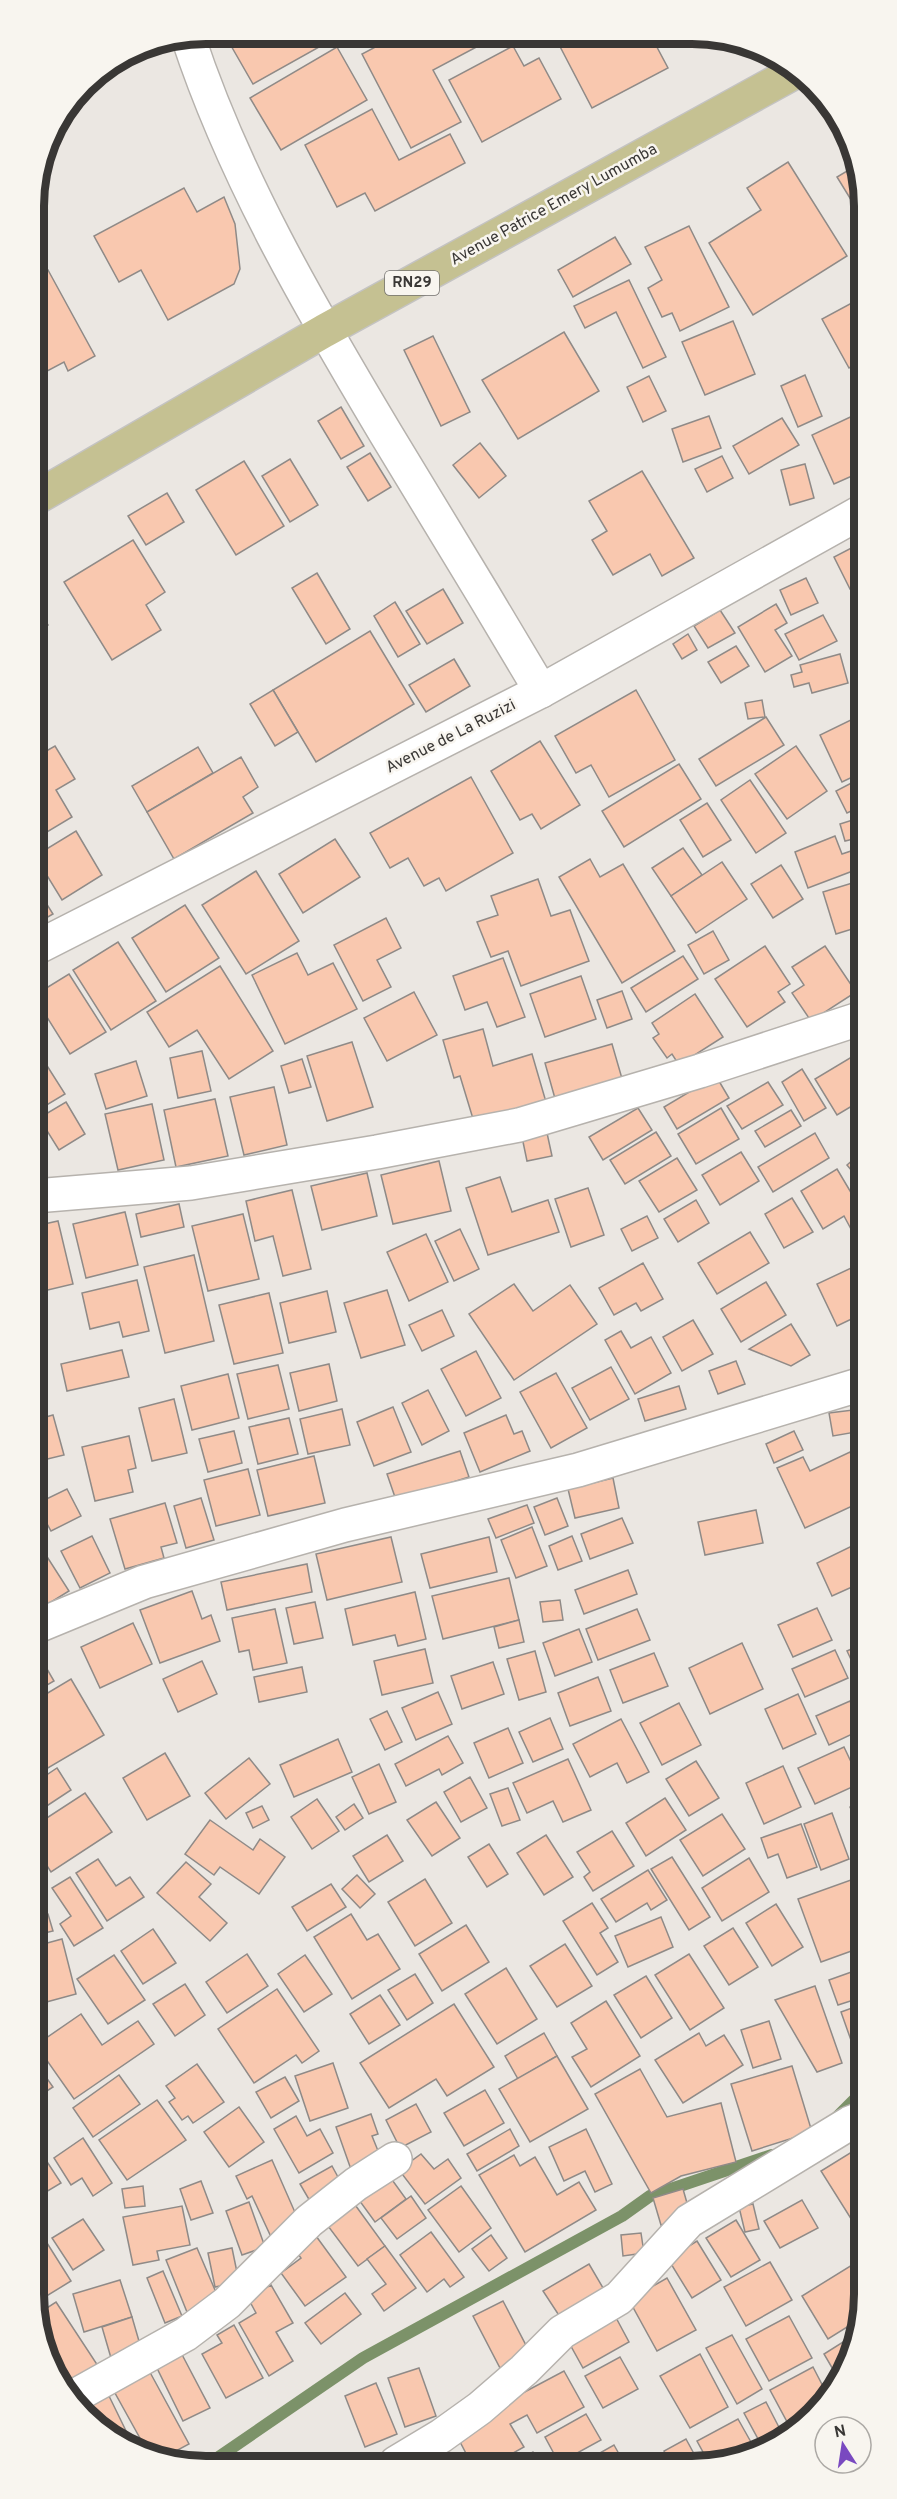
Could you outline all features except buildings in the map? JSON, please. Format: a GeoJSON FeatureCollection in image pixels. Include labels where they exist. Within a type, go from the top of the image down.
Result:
{"type":"FeatureCollection","features":[{"type":"Feature","properties":{"kind":"main road","name":"Avenue Patrice Emery Lumumba"},"geometry":{"type":"LineString","coordinates":[[44,493],[324,331],[788,76]]}},
{"type":"Feature","properties":{"kind":"street"},"geometry":{"type":"LineString","coordinates":[[190,45],[202,82],[242,174],[324,331],[542,691]]}},
{"type":"Feature","properties":{"kind":"street","name":"Avenue de La Ruzizi"},"geometry":{"type":"LineString","coordinates":[[44,944],[542,691],[854,516]]}},
{"type":"Feature","properties":{"kind":"street"},"geometry":{"type":"LineString","coordinates":[[44,1195],[191,1183],[519,1125],[700,1071],[854,1021]]}},
{"type":"Feature","properties":{"kind":"street"},"geometry":{"type":"LineString","coordinates":[[44,1623],[144,1582],[345,1525],[578,1470],[853,1387]]}},
{"type":"Feature","properties":{"kind":"street"},"geometry":{"type":"LineString","coordinates":[[408,2456],[480,2408],[524,2370],[562,2332],[619,2298],[689,2221],[853,2122]]}},
{"type":"Feature","properties":{"kind":"street"},"geometry":{"type":"LineString","coordinates":[[79,2394],[186,2334],[227,2303],[309,2221],[356,2184],[395,2159]]}},
{"type":"Feature","properties":{"kind":"waterway"},"geometry":{"type":"LineString","coordinates":[[837,2117],[853,2101]]}},
{"type":"Feature","properties":{"kind":"waterway"},"geometry":{"type":"LineString","coordinates":[[220,2456],[363,2358],[622,2216],[650,2196],[772,2155]]}}]}
